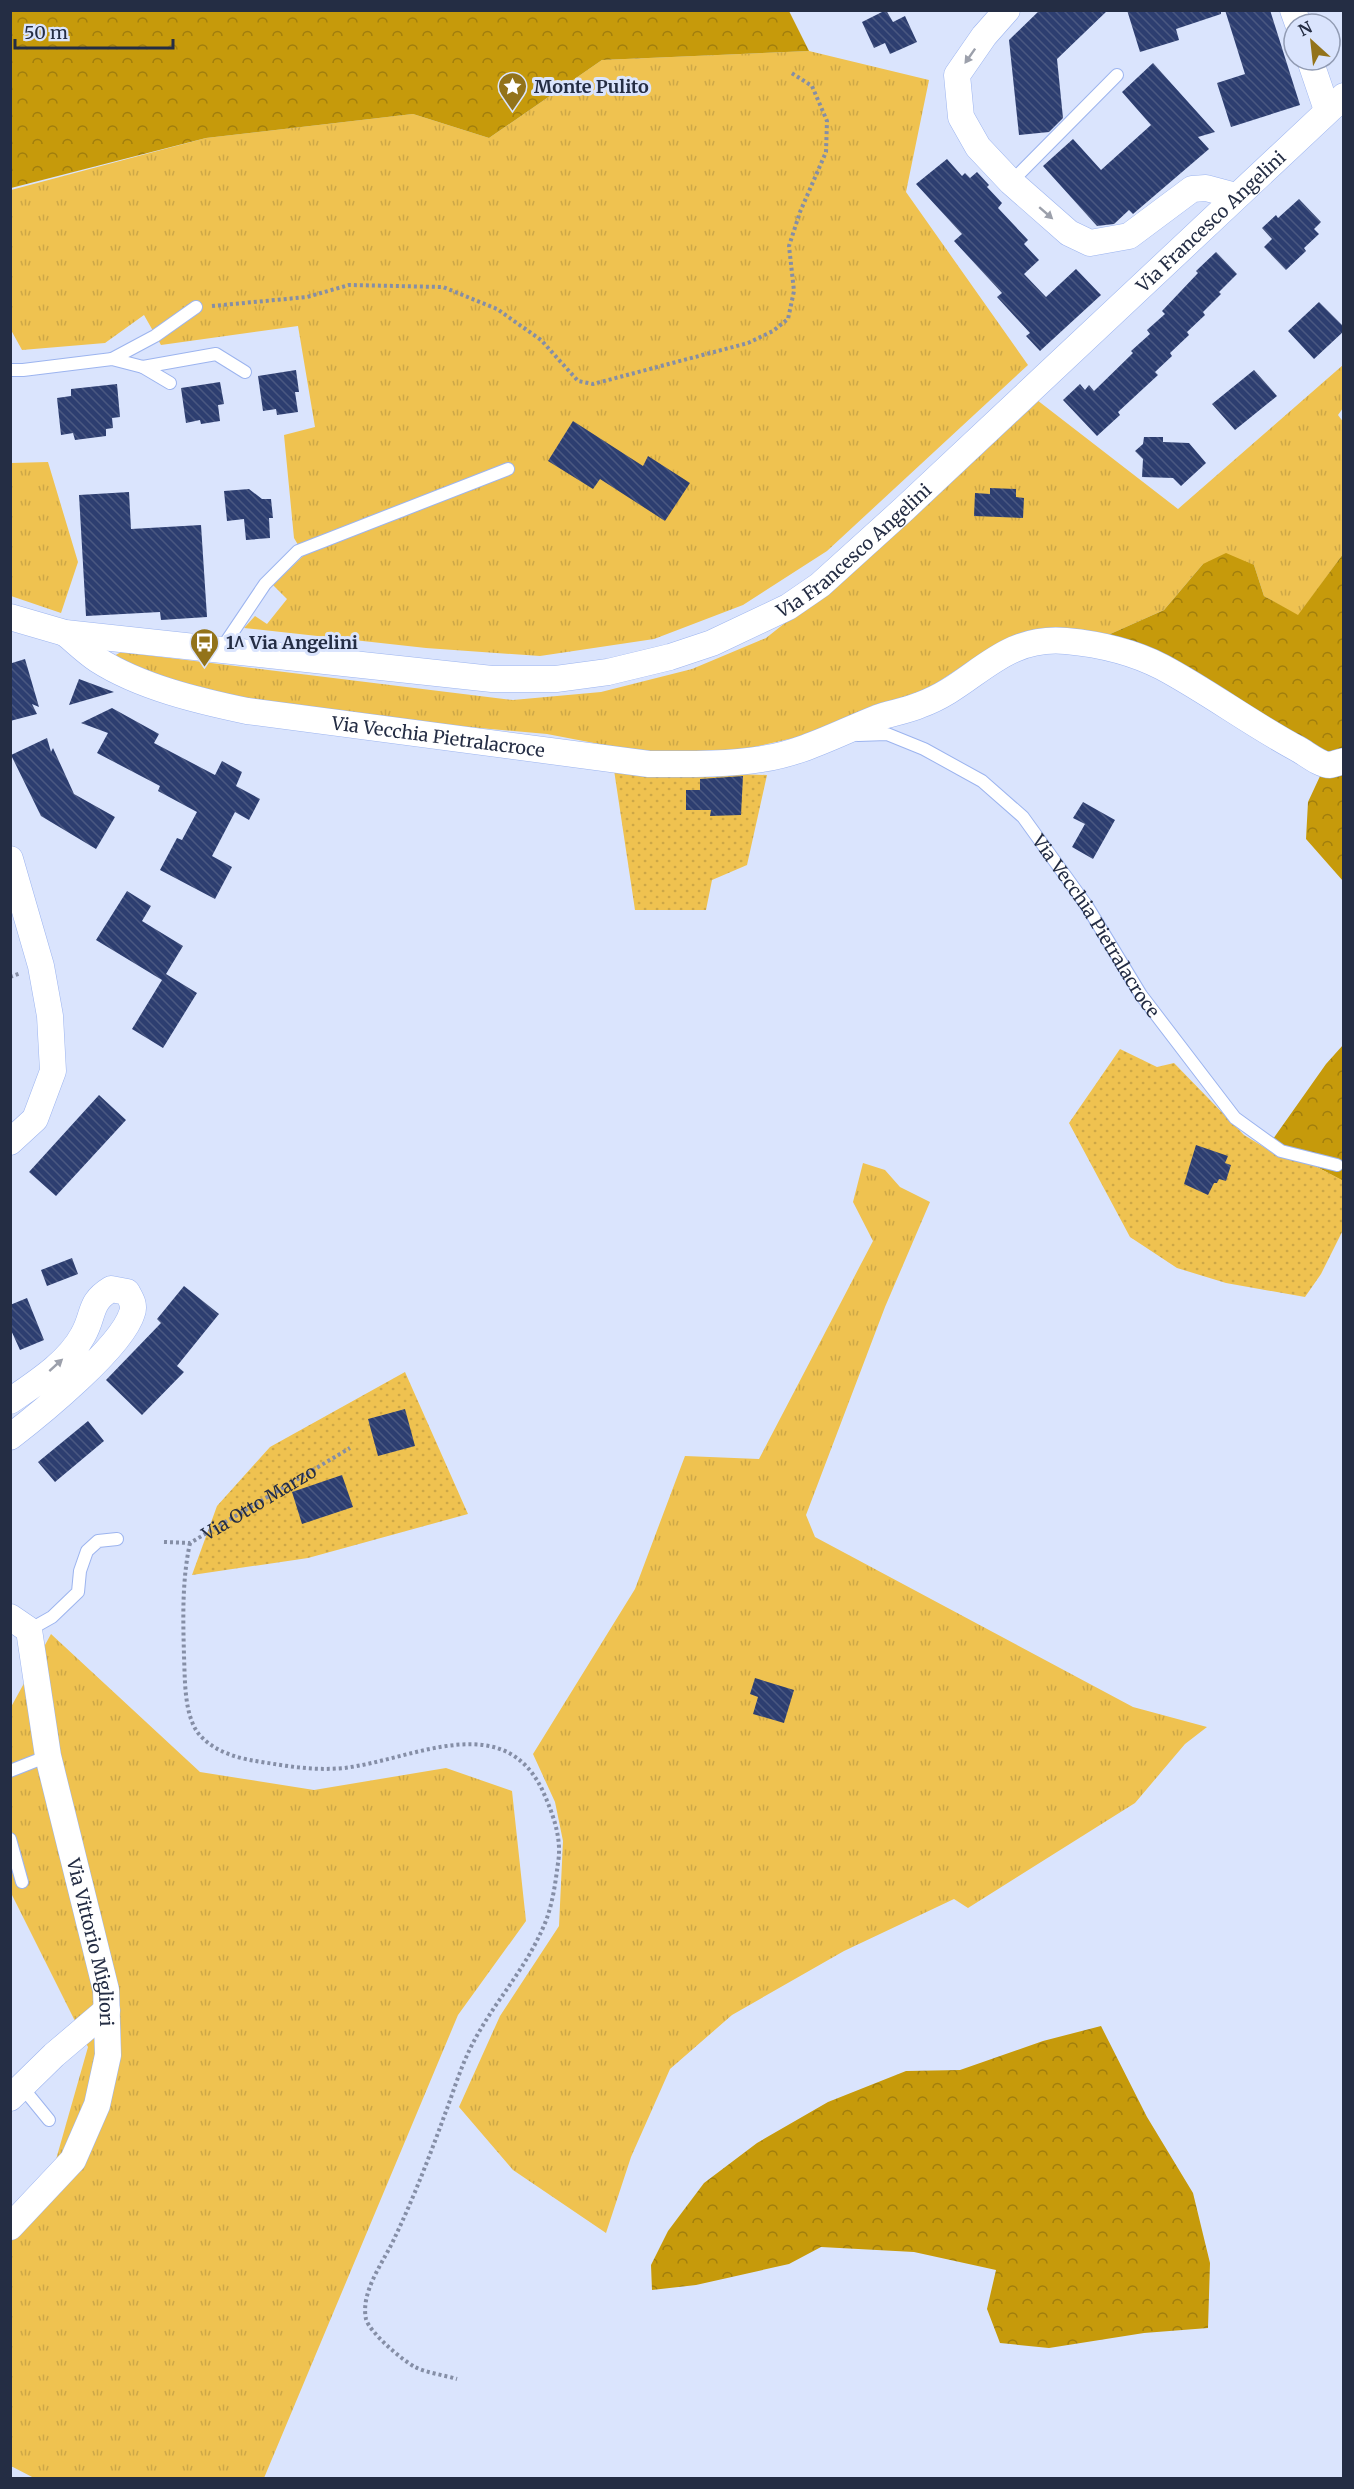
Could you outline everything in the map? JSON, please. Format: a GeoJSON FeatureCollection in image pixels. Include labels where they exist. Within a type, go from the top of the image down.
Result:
{"type":"FeatureCollection","features":[{"type":"Feature","properties":{"kind":"street"},"geometry":{"type":"LineString","coordinates":[[1007,10],[984,36],[957,75],[961,117],[978,147],[1011,182],[1070,233],[1090,243],[1129,236],[1192,189],[1206,188],[1236,196]]}},
{"type":"Feature","properties":{"kind":"street"},"geometry":{"type":"LineString","coordinates":[[1317,72],[1335,103]]}},
{"type":"Feature","properties":{"kind":"street","name":"Via Francesco Angelini"},"geometry":{"type":"LineString","coordinates":[[10,617],[65,633],[222,648],[492,679],[556,679],[608,672],[712,644],[788,606],[820,585],[904,509],[1335,103]]}},
{"type":"Feature","properties":{"kind":"street","name":"Via Vecchia Pietralacroce"},"geometry":{"type":"LineString","coordinates":[[65,633],[98,660],[132,678],[206,702],[247,711],[649,764],[709,764],[762,759],[807,748],[878,718],[921,705],[944,695],[987,662],[1026,644],[1065,640],[1137,656],[1163,668],[1268,733],[1316,759],[1329,765],[1344,761]]}},
{"type":"Feature","properties":{"kind":"street"},"geometry":{"type":"LineString","coordinates":[[10,859],[40,966],[50,1016],[53,1071],[35,1119],[10,1142]]}},
{"type":"Feature","properties":{"kind":"street"},"geometry":{"type":"LineString","coordinates":[[10,1437],[81,1377],[117,1338],[133,1312],[133,1301],[127,1292],[111,1288],[98,1297],[83,1335],[60,1363],[12,1398]]}},
{"type":"Feature","properties":{"kind":"street","name":"Via Vittorio Migliori"},"geometry":{"type":"LineString","coordinates":[[10,2227],[73,2160],[97,2105],[108,2055],[106,1990],[86,1890],[48,1756],[20,1624]]}},
{"type":"Feature","properties":{"kind":"street"},"geometry":{"type":"LineString","coordinates":[[16,2092],[107,2010]]}},
{"type":"Feature","properties":{"kind":"lane"},"geometry":{"type":"LineString","coordinates":[[1011,182],[1117,75]]}},
{"type":"Feature","properties":{"kind":"lane"},"geometry":{"type":"LineString","coordinates":[[10,369],[23,370],[112,359],[155,336],[196,307]]}},
{"type":"Feature","properties":{"kind":"lane"},"geometry":{"type":"LineString","coordinates":[[143,367],[216,354],[245,372]]}},
{"type":"Feature","properties":{"kind":"lane"},"geometry":{"type":"LineString","coordinates":[[112,359],[143,367],[170,383]]}},
{"type":"Feature","properties":{"kind":"lane"},"geometry":{"type":"LineString","coordinates":[[222,648],[265,584],[298,551],[508,470]]}},
{"type":"Feature","properties":{"kind":"lane","name":"Via Vecchia Pietralacroce"},"geometry":{"type":"LineString","coordinates":[[827,741],[865,734],[887,734],[924,749],[982,781],[1023,818],[1087,906],[1141,995],[1235,1118],[1281,1151],[1337,1165]]}},
{"type":"Feature","properties":{"kind":"lane"},"geometry":{"type":"LineString","coordinates":[[20,1624],[52,1617],[78,1592],[80,1571],[87,1551],[98,1541],[117,1539]]}},
{"type":"Feature","properties":{"kind":"lane"},"geometry":{"type":"LineString","coordinates":[[10,1771],[48,1756]]}},
{"type":"Feature","properties":{"kind":"lane"},"geometry":{"type":"LineString","coordinates":[[10,1839],[22,1882]]}},
{"type":"Feature","properties":{"kind":"lane"},"geometry":{"type":"LineString","coordinates":[[16,2092],[49,2120]]}},
{"type":"Feature","properties":{"kind":"path"},"geometry":{"type":"LineString","coordinates":[[196,307],[252,304],[307,297],[349,285],[443,287],[497,309],[541,340],[578,381],[593,384],[748,343],[773,331],[788,319],[794,291],[789,246],[800,212],[826,152],[828,121],[812,86],[790,72]]}},
{"type":"Feature","properties":{"kind":"path","name":"Via Otto Marzo"},"geometry":{"type":"LineString","coordinates":[[164,1542],[190,1543],[350,1448]]}},
{"type":"Feature","properties":{"kind":"path"},"geometry":{"type":"LineString","coordinates":[[190,1543],[184,1572],[185,1681],[190,1714],[196,1731],[214,1747],[242,1759],[312,1770],[364,1764],[442,1745],[484,1745],[516,1755],[531,1769],[542,1787],[555,1820],[559,1857],[553,1900],[543,1930],[470,2048],[427,2160],[395,2238],[372,2284],[365,2306],[366,2321],[379,2338],[415,2367],[458,2379]]}},
{"type":"Feature","properties":{"kind":"green space"},"geometry":{"type":"Polygon","coordinates":[[[11,11],[789,11],[809,51],[602,60],[489,138],[413,114],[206,138],[11,188],[11,11]]]}},
{"type":"Feature","properties":{"kind":"green space"},"geometry":{"type":"Polygon","coordinates":[[[809,51],[929,80],[906,192],[1028,365],[827,551],[743,605],[654,639],[540,656],[426,648],[244,628],[255,616],[267,624],[287,599],[273,585],[304,555],[294,538],[284,435],[315,427],[298,326],[161,345],[144,315],[105,343],[22,350],[11,330],[11,190],[206,138],[413,114],[489,138],[602,60],[809,51]]]}},
{"type":"Feature","properties":{"kind":"green space"},"geometry":{"type":"Polygon","coordinates":[[[1343,365],[1343,408],[1338,415],[1344,423],[1343,554],[1298,616],[1264,596],[1254,565],[1203,564],[1164,610],[1099,639],[1000,642],[921,693],[837,728],[724,754],[667,757],[547,734],[401,721],[199,694],[114,656],[121,652],[513,700],[601,692],[692,669],[766,638],[823,593],[1037,400],[1178,509],[1343,365]]]}},
{"type":"Feature","properties":{"kind":"green space"},"geometry":{"type":"Polygon","coordinates":[[[48,462],[78,562],[61,613],[11,596],[11,463],[48,462]]]}},
{"type":"Feature","properties":{"kind":"green space"},"geometry":{"type":"Polygon","coordinates":[[[1226,553],[1254,565],[1264,596],[1298,615],[1343,554],[1343,881],[1306,839],[1308,802],[1321,774],[1099,639],[1164,610],[1203,564],[1226,553]]]}},
{"type":"Feature","properties":{"kind":"green space"},"geometry":{"type":"Polygon","coordinates":[[[614,770],[767,775],[747,865],[712,880],[706,910],[635,910],[614,770]]]}},
{"type":"Feature","properties":{"kind":"green space"},"geometry":{"type":"Polygon","coordinates":[[[1343,1045],[1343,1181],[1315,1166],[1272,1152],[1273,1139],[1326,1064],[1343,1045]]]}},
{"type":"Feature","properties":{"kind":"green space"},"geometry":{"type":"Polygon","coordinates":[[[1120,1049],[1157,1067],[1174,1063],[1244,1135],[1272,1152],[1315,1166],[1344,1181],[1343,1230],[1321,1274],[1305,1297],[1226,1283],[1177,1268],[1130,1237],[1069,1123],[1120,1049]]]}},
{"type":"Feature","properties":{"kind":"green space"},"geometry":{"type":"Polygon","coordinates":[[[863,1163],[885,1170],[900,1187],[930,1202],[885,1307],[806,1515],[815,1537],[1133,1707],[1207,1727],[1185,1744],[1135,1803],[968,1908],[954,1899],[844,1951],[732,2015],[670,2069],[631,2157],[606,2233],[513,2170],[459,2107],[500,2016],[559,1926],[563,1841],[555,1802],[533,1754],[635,1589],[685,1456],[759,1459],[873,1241],[853,1202],[863,1163]]]}},
{"type":"Feature","properties":{"kind":"green space"},"geometry":{"type":"Polygon","coordinates":[[[405,1372],[468,1514],[308,1558],[192,1575],[217,1506],[270,1447],[405,1372]]]}},
{"type":"Feature","properties":{"kind":"green space"},"geometry":{"type":"Polygon","coordinates":[[[51,1634],[200,1772],[314,1790],[446,1768],[512,1791],[526,1921],[458,2015],[264,2478],[34,2478],[11,2466],[11,2209],[55,2163],[88,2047],[11,1893],[11,1707],[51,1634]]]}},
{"type":"Feature","properties":{"kind":"green space"},"geometry":{"type":"Polygon","coordinates":[[[1101,2026],[1147,2117],[1193,2193],[1210,2263],[1208,2328],[1144,2333],[1049,2348],[1000,2343],[987,2309],[996,2270],[914,2252],[821,2247],[789,2264],[696,2285],[652,2290],[651,2265],[668,2231],[704,2183],[757,2143],[828,2102],[906,2071],[960,2070],[1043,2041],[1101,2026]]]}},
{"type":"Feature","properties":{"kind":"building"},"geometry":{"type":"Polygon","coordinates":[[[886,10],[893,22],[905,16],[917,42],[890,54],[885,43],[874,48],[862,22],[886,10]]]}},
{"type":"Feature","properties":{"kind":"building"},"geometry":{"type":"Polygon","coordinates":[[[1040,10],[1108,10],[1057,59],[1063,118],[1049,132],[1019,135],[1009,40],[1040,10]]]}},
{"type":"Feature","properties":{"kind":"building"},"geometry":{"type":"Polygon","coordinates":[[[1127,10],[1221,10],[1221,14],[1176,29],[1179,40],[1140,52],[1127,10]]]}},
{"type":"Feature","properties":{"kind":"building"},"geometry":{"type":"Polygon","coordinates":[[[1225,10],[1270,10],[1282,48],[1282,72],[1290,72],[1300,105],[1231,127],[1217,83],[1245,74],[1225,10]]]}},
{"type":"Feature","properties":{"kind":"building"},"geometry":{"type":"Polygon","coordinates":[[[1153,63],[1215,132],[1198,137],[1209,149],[1133,214],[1129,210],[1114,224],[1097,226],[1043,166],[1073,139],[1101,170],[1151,125],[1122,92],[1153,63]]]}},
{"type":"Feature","properties":{"kind":"building"},"geometry":{"type":"Polygon","coordinates":[[[947,159],[962,176],[965,173],[970,178],[977,172],[1002,203],[998,208],[1028,240],[1024,244],[1039,260],[1024,274],[1046,297],[1076,269],[1101,295],[1040,351],[1026,336],[1030,333],[997,297],[1002,293],[954,241],[962,234],[916,184],[947,159]]]}},
{"type":"Feature","properties":{"kind":"building"},"geometry":{"type":"Polygon","coordinates":[[[1299,199],[1321,222],[1314,229],[1319,234],[1304,248],[1306,251],[1286,270],[1264,247],[1272,239],[1262,228],[1276,215],[1278,218],[1299,199]]]}},
{"type":"Feature","properties":{"kind":"building"},"geometry":{"type":"Polygon","coordinates":[[[1216,252],[1237,274],[1203,312],[1205,315],[1187,332],[1189,335],[1170,353],[1172,356],[1155,372],[1158,375],[1118,412],[1120,415],[1097,436],[1063,400],[1080,384],[1085,390],[1089,385],[1094,391],[1150,334],[1147,330],[1165,314],[1162,311],[1198,273],[1196,271],[1216,252]]]}},
{"type":"Feature","properties":{"kind":"building"},"geometry":{"type":"Polygon","coordinates":[[[1319,302],[1344,327],[1344,331],[1314,359],[1288,331],[1319,302]]]}},
{"type":"Feature","properties":{"kind":"building"},"geometry":{"type":"Polygon","coordinates":[[[296,370],[299,392],[295,392],[298,412],[277,415],[276,409],[263,411],[258,376],[296,370]]]}},
{"type":"Feature","properties":{"kind":"building"},"geometry":{"type":"Polygon","coordinates":[[[1254,370],[1277,396],[1235,430],[1212,404],[1254,370]]]}},
{"type":"Feature","properties":{"kind":"building"},"geometry":{"type":"Polygon","coordinates":[[[220,382],[224,404],[218,405],[220,421],[201,424],[200,420],[186,423],[181,388],[220,382]]]}},
{"type":"Feature","properties":{"kind":"building"},"geometry":{"type":"Polygon","coordinates":[[[117,384],[120,417],[112,418],[113,428],[106,429],[106,436],[75,440],[73,433],[61,435],[57,398],[71,396],[71,389],[117,384]]]}},
{"type":"Feature","properties":{"kind":"building"},"geometry":{"type":"Polygon","coordinates":[[[573,421],[643,466],[648,456],[690,483],[665,521],[600,479],[593,489],[548,461],[573,421]]]}},
{"type":"Feature","properties":{"kind":"building"},"geometry":{"type":"Polygon","coordinates":[[[1144,437],[1163,437],[1163,442],[1189,443],[1206,463],[1181,486],[1173,478],[1142,477],[1143,459],[1135,451],[1143,444],[1144,437]]]}},
{"type":"Feature","properties":{"kind":"building"},"geometry":{"type":"Polygon","coordinates":[[[990,488],[1016,489],[1016,497],[1024,498],[1023,518],[974,516],[975,493],[990,494],[990,488]]]}},
{"type":"Feature","properties":{"kind":"building"},"geometry":{"type":"Polygon","coordinates":[[[249,489],[262,499],[271,499],[273,518],[269,518],[270,538],[246,540],[244,519],[227,521],[224,491],[249,489]]]}},
{"type":"Feature","properties":{"kind":"building"},"geometry":{"type":"Polygon","coordinates":[[[129,492],[131,529],[201,525],[207,617],[161,620],[160,612],[86,616],[79,495],[129,492]]]}},
{"type":"Feature","properties":{"kind":"building"},"geometry":{"type":"Polygon","coordinates":[[[10,659],[12,663],[25,659],[39,707],[32,704],[37,714],[10,721],[10,659]]]}},
{"type":"Feature","properties":{"kind":"building"},"geometry":{"type":"Polygon","coordinates":[[[79,679],[114,692],[69,705],[79,679]]]}},
{"type":"Feature","properties":{"kind":"building"},"geometry":{"type":"Polygon","coordinates":[[[112,708],[159,734],[154,743],[215,775],[222,761],[242,772],[236,786],[260,799],[249,820],[235,812],[212,856],[232,867],[215,899],[160,870],[177,838],[182,840],[197,812],[158,791],[160,786],[97,753],[108,733],[81,723],[112,708]]]}},
{"type":"Feature","properties":{"kind":"building"},"geometry":{"type":"Polygon","coordinates":[[[47,738],[51,752],[53,748],[74,794],[115,817],[96,849],[41,816],[11,755],[47,738]]]}},
{"type":"Feature","properties":{"kind":"building"},"geometry":{"type":"Polygon","coordinates":[[[743,776],[741,815],[710,816],[711,810],[686,810],[686,790],[700,790],[700,779],[743,776]]]}},
{"type":"Feature","properties":{"kind":"building"},"geometry":{"type":"Polygon","coordinates":[[[1083,802],[1115,820],[1093,859],[1072,847],[1085,824],[1073,818],[1083,802]]]}},
{"type":"Feature","properties":{"kind":"building"},"geometry":{"type":"Polygon","coordinates":[[[127,891],[151,906],[142,921],[183,946],[166,974],[197,993],[163,1048],[132,1029],[162,980],[96,940],[127,891]]]}},
{"type":"Feature","properties":{"kind":"building"},"geometry":{"type":"Polygon","coordinates":[[[99,1095],[126,1120],[56,1196],[29,1172],[99,1095]]]}},
{"type":"Feature","properties":{"kind":"building"},"geometry":{"type":"Polygon","coordinates":[[[1196,1145],[1228,1156],[1225,1163],[1231,1165],[1226,1181],[1219,1179],[1217,1183],[1214,1183],[1208,1195],[1184,1184],[1196,1145]]]}},
{"type":"Feature","properties":{"kind":"building"},"geometry":{"type":"Polygon","coordinates":[[[72,1258],[78,1274],[47,1286],[41,1270],[72,1258]]]}},
{"type":"Feature","properties":{"kind":"building"},"geometry":{"type":"Polygon","coordinates":[[[184,1286],[219,1314],[177,1366],[184,1372],[142,1415],[106,1380],[161,1323],[157,1319],[184,1286]]]}},
{"type":"Feature","properties":{"kind":"building"},"geometry":{"type":"Polygon","coordinates":[[[27,1298],[44,1340],[20,1350],[10,1328],[10,1305],[27,1298]]]}},
{"type":"Feature","properties":{"kind":"building"},"geometry":{"type":"Polygon","coordinates":[[[405,1409],[415,1446],[378,1456],[368,1419],[405,1409]]]}},
{"type":"Feature","properties":{"kind":"building"},"geometry":{"type":"Polygon","coordinates":[[[88,1421],[104,1441],[55,1482],[38,1462],[88,1421]]]}},
{"type":"Feature","properties":{"kind":"building"},"geometry":{"type":"Polygon","coordinates":[[[342,1475],[353,1507],[302,1524],[292,1492],[342,1475]]]}},
{"type":"Feature","properties":{"kind":"building"},"geometry":{"type":"Polygon","coordinates":[[[755,1678],[794,1690],[784,1723],[753,1714],[758,1697],[750,1694],[755,1678]]]}},
{"type":"Feature","properties":{"kind":"place","name":"Monte Pulito"},"geometry":{"type":"Point","coordinates":[513,112]}},
{"type":"Feature","properties":{"kind":"place","name":"1^ Via Angelini"},"geometry":{"type":"Point","coordinates":[205,668]}}]}
